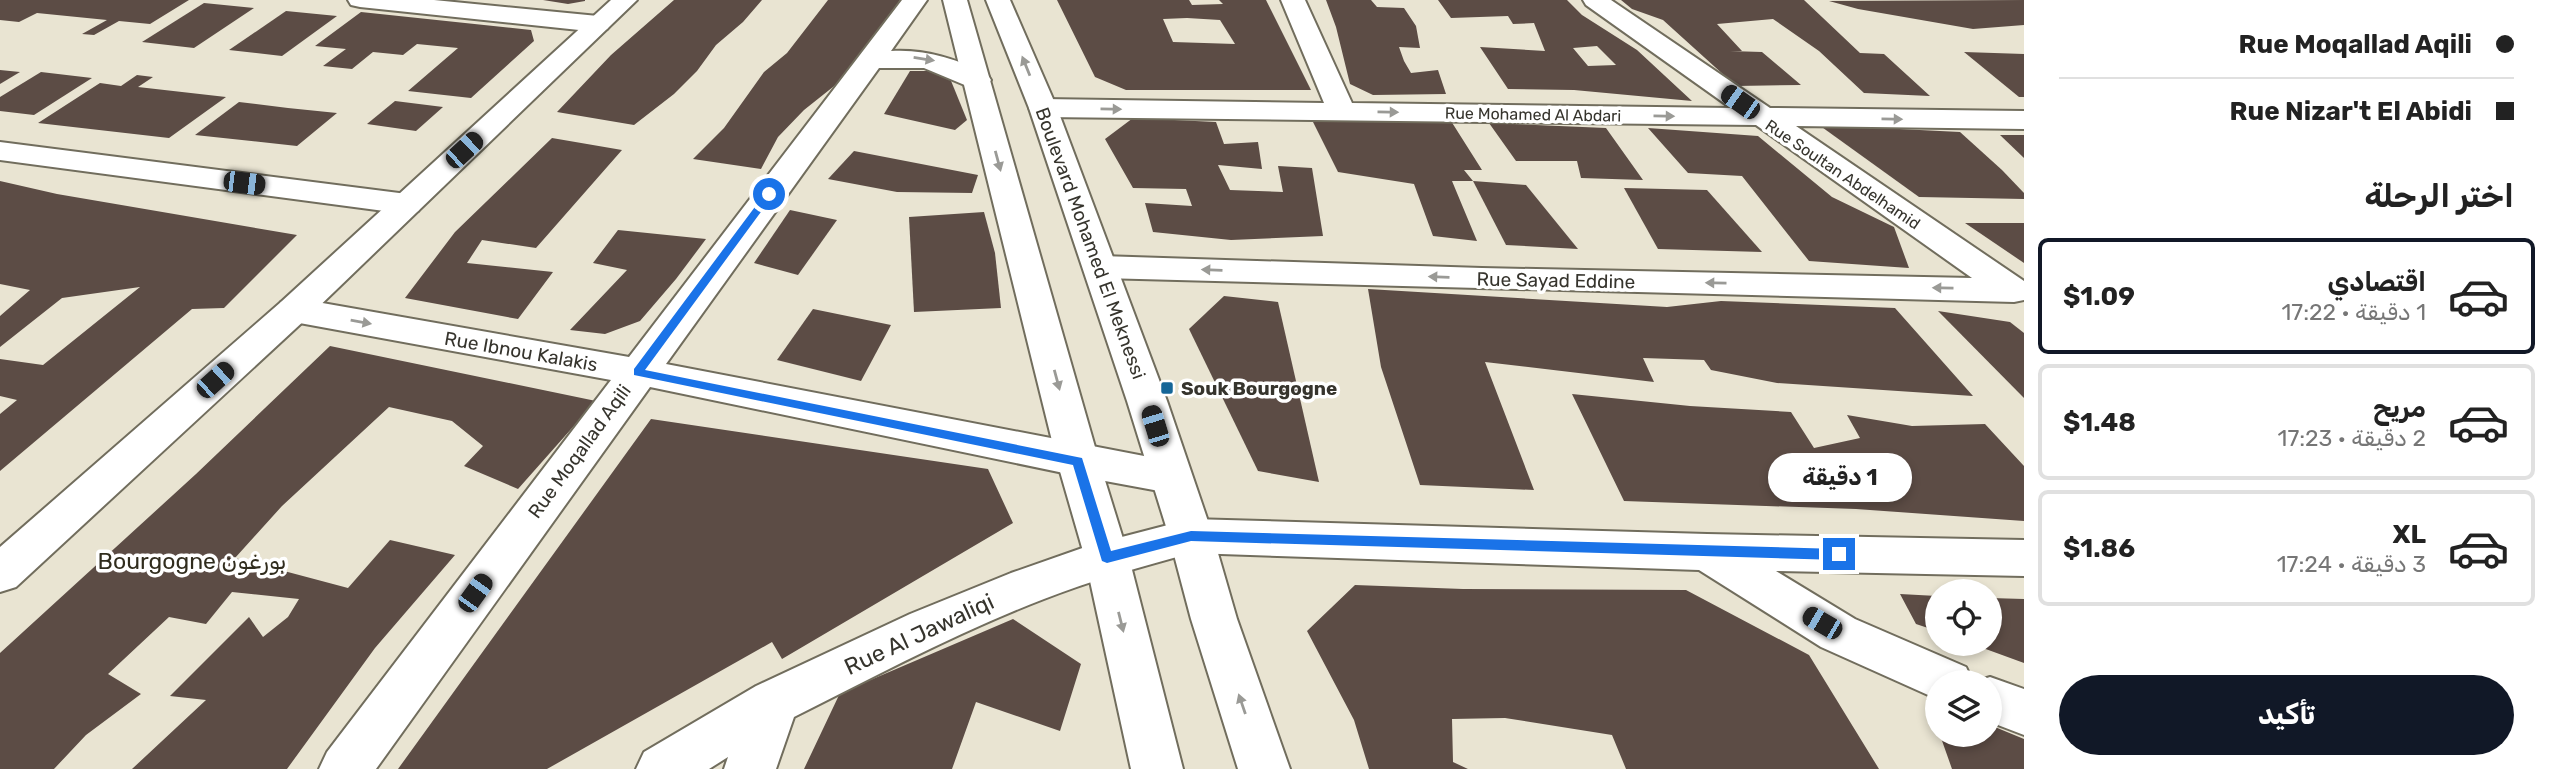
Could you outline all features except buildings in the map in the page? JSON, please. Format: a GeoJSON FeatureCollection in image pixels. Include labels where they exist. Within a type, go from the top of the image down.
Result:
{"type":"FeatureCollection","features":[{"type":"Feature","properties":{"kind":"street"},"geometry":{"type":"LineString","coordinates":[[360,0],[598,24]]}},
{"type":"Feature","properties":{"kind":"street"},"geometry":{"type":"LineString","coordinates":[[0,574],[294,310],[625,0]]}},
{"type":"Feature","properties":{"kind":"street","name":"Rue Moqallad Aqili"},"geometry":{"type":"LineString","coordinates":[[345,769],[915,0]]}},
{"type":"Feature","properties":{"kind":"street"},"geometry":{"type":"LineString","coordinates":[[955,0],[1078,461],[1107,558],[1157,769]]}},
{"type":"Feature","properties":{"kind":"street","name":"Boulevard Mohamed El Meknessi"},"geometry":{"type":"LineString","coordinates":[[999,0],[1043,108],[1101,267],[1191,536],[1214,619],[1264,769]]}},
{"type":"Feature","properties":{"kind":"street"},"geometry":{"type":"LineString","coordinates":[[1293,0],[1342,112]]}},
{"type":"Feature","properties":{"kind":"street","name":"Rue Soultan Abdelhamid"},"geometry":{"type":"LineString","coordinates":[[1595,0],[2018,294]]}},
{"type":"Feature","properties":{"kind":"street"},"geometry":{"type":"LineString","coordinates":[[868,61],[917,57],[930,59],[947,64],[977,80]]}},
{"type":"Feature","properties":{"kind":"street","name":"Rue Mohamed Al Abdari"},"geometry":{"type":"LineString","coordinates":[[1043,108],[2024,120]]}},
{"type":"Feature","properties":{"kind":"street"},"geometry":{"type":"LineString","coordinates":[[0,151],[407,204]]}},
{"type":"Feature","properties":{"kind":"street","name":"Rue Sayad Eddine"},"geometry":{"type":"LineString","coordinates":[[1101,267],[2018,294]]}},
{"type":"Feature","properties":{"kind":"street","name":"Rue Ibnou Kalakis"},"geometry":{"type":"LineString","coordinates":[[294,310],[638,372],[1078,461],[1170,477]]}},
{"type":"Feature","properties":{"kind":"street","name":"Rue Al Jawaliqi"},"geometry":{"type":"LineString","coordinates":[[662,769],[774,702],[927,628],[1027,586],[1107,558],[1191,536],[1707,552],[2024,558]]}},
{"type":"Feature","properties":{"kind":"street"},"geometry":{"type":"LineString","coordinates":[[1707,552],[1838,633],[1925,671]]}},
{"type":"Feature","properties":{"kind":"street"},"geometry":{"type":"LineString","coordinates":[[750,769],[774,702]]}},
{"type":"Feature","properties":{"kind":"street"},"geometry":{"type":"LineString","coordinates":[[2002,704],[2024,712]]}},
{"type":"Feature","properties":{"kind":"place","name":"Souk Bourgogne"},"geometry":{"type":"Point","coordinates":[1167,388]}},
{"type":"Feature","properties":{"kind":"district","name":"Bourgogne بورغون"},"geometry":{"type":"Point","coordinates":[192,561]}},
{"type":"Feature","properties":{"kind":"route"},"geometry":{"type":"LineString","coordinates":[[769,194],[638,372],[1078,461],[1107,558],[1191,536],[1839,554]]}}]}
